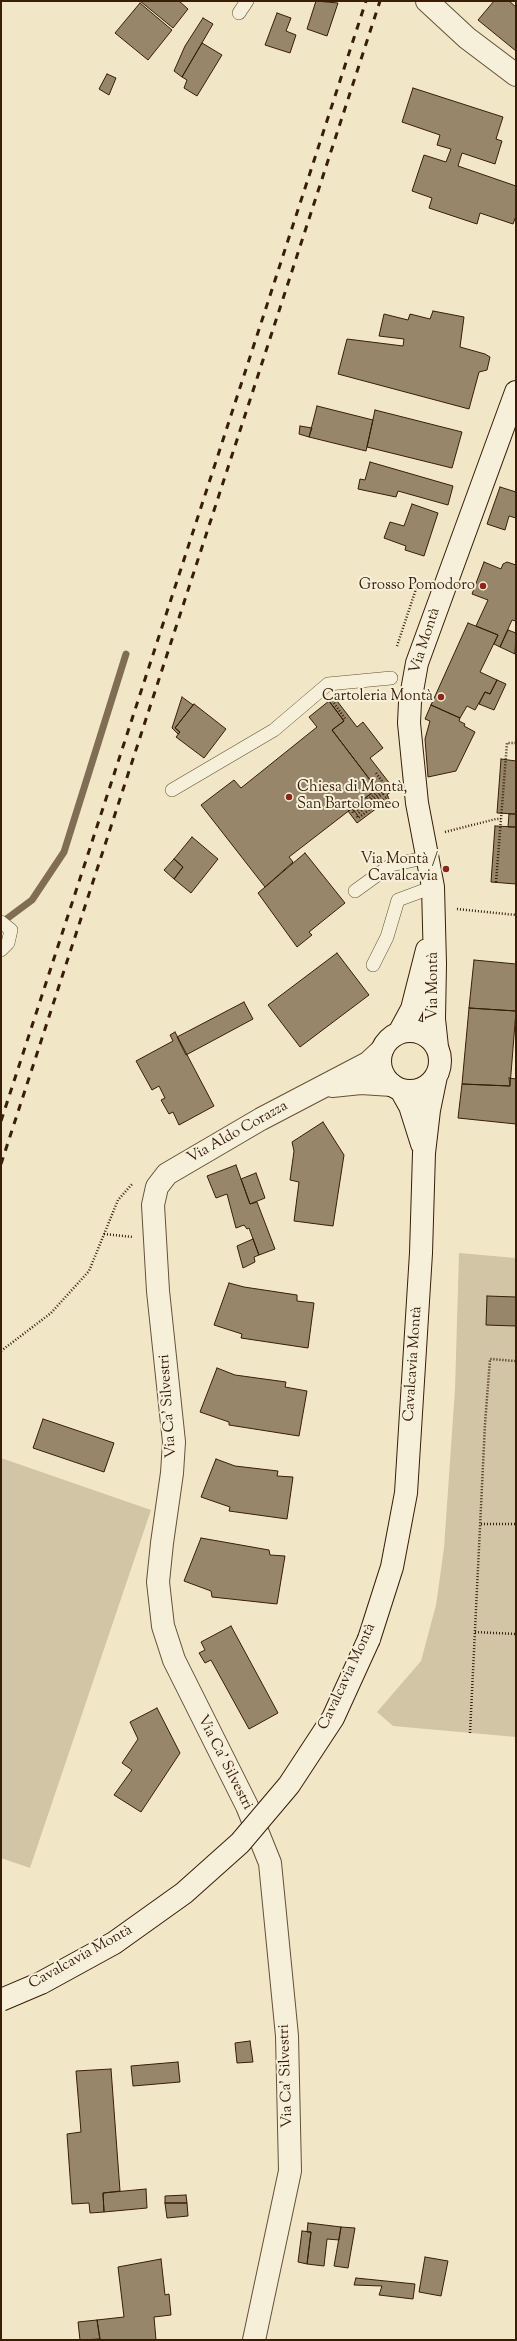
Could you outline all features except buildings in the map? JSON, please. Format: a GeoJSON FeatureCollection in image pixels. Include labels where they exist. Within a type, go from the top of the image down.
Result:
{"type":"FeatureCollection","features":[{"type":"Feature","properties":{"kind":"main road"},"geometry":{"type":"LineString","coordinates":[[427,1],[466,38],[516,75]]}},
{"type":"Feature","properties":{"kind":"main road","name":"Via Montà"},"geometry":{"type":"LineString","coordinates":[[437,1047],[434,1025],[433,887],[429,857],[417,803],[409,723],[413,679],[446,580],[516,392]]}},
{"type":"Feature","properties":{"kind":"main road","name":"Via Montà"},"geometry":{"type":"LineString","coordinates":[[399,1033],[412,1008],[433,926]]}},
{"type":"Feature","properties":{"kind":"main road"},"geometry":{"type":"LineString","coordinates":[[408,1031],[425,1034],[437,1047],[440,1066],[436,1076],[430,1084],[421,1089],[411,1091],[396,1087],[381,1069],[382,1050],[392,1036],[399,1033],[408,1031]]}},
{"type":"Feature","properties":{"kind":"main road","name":"Via Aldo Corazza"},"geometry":{"type":"LineString","coordinates":[[147,1183],[167,1174],[261,1119],[368,1062],[382,1050]]}},
{"type":"Feature","properties":{"kind":"main road","name":"Cavalcavia Montà"},"geometry":{"type":"LineString","coordinates":[[1,2000],[41,1983],[114,1943],[184,1893],[240,1843],[289,1785],[332,1718],[370,1639],[392,1567],[406,1493],[421,1253],[424,1153],[429,1110],[436,1076]]}},
{"type":"Feature","properties":{"kind":"main road","name":"Via Aldo Corazza"},"geometry":{"type":"LineString","coordinates":[[324,1086],[361,1083],[396,1087]]}},
{"type":"Feature","properties":{"kind":"main road","name":"Cavalcavia Montà"},"geometry":{"type":"LineString","coordinates":[[396,1087],[410,1106],[424,1153]]}},
{"type":"Feature","properties":{"kind":"main road","name":"Via Ca' Silvestri"},"geometry":{"type":"LineString","coordinates":[[147,1183],[153,1204],[158,1291],[174,1442],[158,1582],[163,1626],[174,1660],[247,1806],[270,1863],[287,2036],[290,2171],[254,2340]]}},
{"type":"Feature","properties":{"kind":"lane"},"geometry":{"type":"LineString","coordinates":[[240,13],[247,1]]}},
{"type":"Feature","properties":{"kind":"lane","name":"Via Montà"},"geometry":{"type":"LineString","coordinates":[[172,790],[274,730],[328,684],[391,678]]}},
{"type":"Feature","properties":{"kind":"lane"},"geometry":{"type":"LineString","coordinates":[[355,891],[391,865],[429,857]]}},
{"type":"Feature","properties":{"kind":"lane"},"geometry":{"type":"LineString","coordinates":[[373,965],[387,937],[398,900],[433,887]]}},
{"type":"Feature","properties":{"kind":"lane"},"geometry":{"type":"LineString","coordinates":[[1,950],[8,943],[6,926]]}},
{"type":"Feature","properties":{"kind":"path"},"geometry":{"type":"LineString","coordinates":[[331,699],[346,720]]}},
{"type":"Feature","properties":{"kind":"path"},"geometry":{"type":"LineString","coordinates":[[496,882],[507,742],[516,743]]}},
{"type":"Feature","properties":{"kind":"path"},"geometry":{"type":"LineString","coordinates":[[376,773],[390,792]]}},
{"type":"Feature","properties":{"kind":"path"},"geometry":{"type":"LineString","coordinates":[[380,790],[352,811],[353,813],[382,792],[383,794],[356,815],[358,818],[388,796]]}},
{"type":"Feature","properties":{"kind":"path"},"geometry":{"type":"LineString","coordinates":[[438,834],[501,819]]}},
{"type":"Feature","properties":{"kind":"path"},"geometry":{"type":"LineString","coordinates":[[452,908],[516,915]]}},
{"type":"Feature","properties":{"kind":"path"},"geometry":{"type":"LineString","coordinates":[[1,1351],[50,1313],[89,1271],[118,1200],[147,1183]]}},
{"type":"Feature","properties":{"kind":"path"},"geometry":{"type":"LineString","coordinates":[[104,1234],[133,1237],[155,1230]]}},
{"type":"Feature","properties":{"kind":"path"},"geometry":{"type":"LineString","coordinates":[[470,1733],[481,1524],[484,1424],[490,1359],[516,1361]]}},
{"type":"Feature","properties":{"kind":"path"},"geometry":{"type":"LineString","coordinates":[[481,1524],[516,1524]]}},
{"type":"Feature","properties":{"kind":"path"},"geometry":{"type":"LineString","coordinates":[[475,1632],[516,1634]]}},
{"type":"Feature","properties":{"kind":"shaded area"},"geometry":{"type":"Polygon","coordinates":[[[459,1253],[516,1258],[516,1737],[393,1726],[377,1712],[421,1661],[436,1605],[444,1548],[455,1389],[459,1253]]]}},
{"type":"Feature","properties":{"kind":"shaded area"},"geometry":{"type":"Polygon","coordinates":[[[1,1458],[151,1510],[30,1868],[1,1858],[1,1458]]]}},
{"type":"Feature","properties":{"kind":"waterway"},"geometry":{"type":"LineString","coordinates":[[1,923],[32,900],[64,852],[126,654]]}},
{"type":"Feature","properties":{"kind":"railway"},"geometry":{"type":"LineString","coordinates":[[1,1121],[366,1]]}},
{"type":"Feature","properties":{"kind":"railway"},"geometry":{"type":"LineString","coordinates":[[1,1164],[380,1]]}},
{"type":"Feature","properties":{"kind":"place","name":"Grosso Pomodoro"},"geometry":{"type":"Point","coordinates":[483,586]}},
{"type":"Feature","properties":{"kind":"place","name":"Cartoleria Montà"},"geometry":{"type":"Point","coordinates":[441,697]}},
{"type":"Feature","properties":{"kind":"place","name":"Chiesa di Montà, San Bartolomeo"},"geometry":{"type":"Point","coordinates":[289,797]}},
{"type":"Feature","properties":{"kind":"place","name":"Via Montà / Cavalcavia"},"geometry":{"type":"Point","coordinates":[446,869]}}]}
